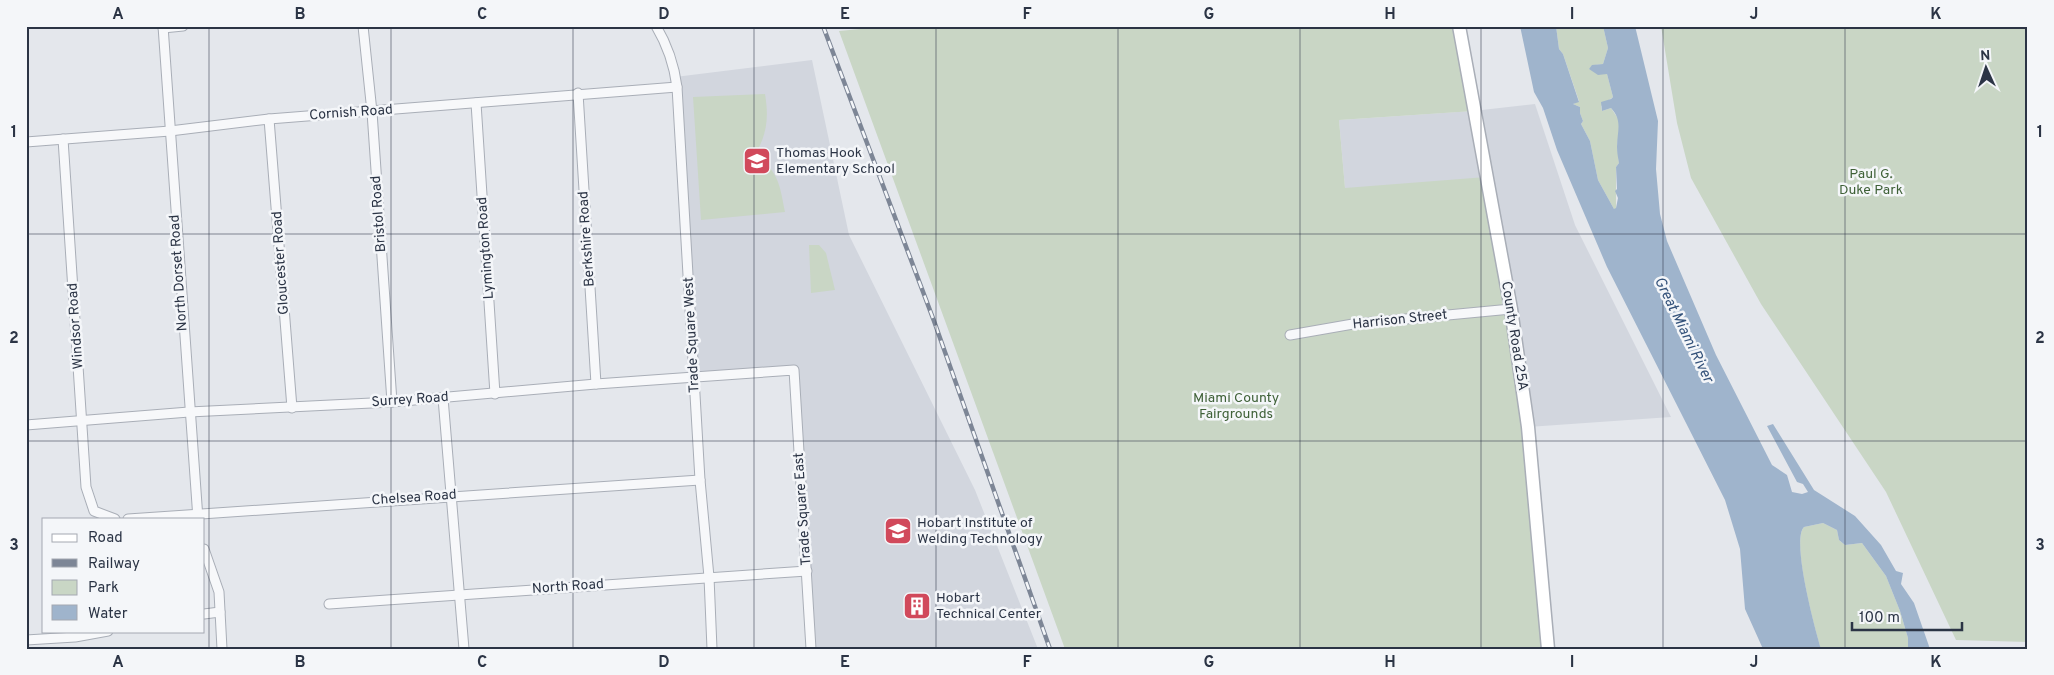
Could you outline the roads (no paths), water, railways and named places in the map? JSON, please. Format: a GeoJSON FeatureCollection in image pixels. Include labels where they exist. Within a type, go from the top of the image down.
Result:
{"type":"FeatureCollection","features":[{"type":"Feature","properties":{"kind":"main road","name":"County Road 25A"},"geometry":{"type":"LineString","coordinates":[[1459,26],[1510,309],[1528,427],[1548,649]]}},
{"type":"Feature","properties":{"kind":"street"},"geometry":{"type":"LineString","coordinates":[[163,27],[183,26]]}},
{"type":"Feature","properties":{"kind":"street","name":"Bristol Road"},"geometry":{"type":"LineString","coordinates":[[363,26],[372,112],[392,402]]}},
{"type":"Feature","properties":{"kind":"street","name":"Trade Square West"},"geometry":{"type":"LineString","coordinates":[[656,26],[667,45],[674,66],[677,87],[712,649]]}},
{"type":"Feature","properties":{"kind":"street","name":"North Dorset Road"},"geometry":{"type":"LineString","coordinates":[[163,27],[189,412],[198,516]]}},
{"type":"Feature","properties":{"kind":"street","name":"Cornish Road"},"geometry":{"type":"LineString","coordinates":[[26,142],[170,131],[269,119],[372,112],[578,93],[677,87]]}},
{"type":"Feature","properties":{"kind":"street","name":"Berkshire Road"},"geometry":{"type":"LineString","coordinates":[[578,93],[596,384]]}},
{"type":"Feature","properties":{"kind":"street","name":"Lymington Road"},"geometry":{"type":"LineString","coordinates":[[476,103],[495,394]]}},
{"type":"Feature","properties":{"kind":"street","name":"Gloucester Road"},"geometry":{"type":"LineString","coordinates":[[269,119],[292,408]]}},
{"type":"Feature","properties":{"kind":"street","name":"Windsor Road"},"geometry":{"type":"LineString","coordinates":[[63,139],[86,487],[94,511],[112,518]]}},
{"type":"Feature","properties":{"kind":"street","name":"Harrison Street"},"geometry":{"type":"LineString","coordinates":[[1290,335],[1353,324],[1510,309]]}},
{"type":"Feature","properties":{"kind":"street","name":"Surrey Road"},"geometry":{"type":"LineString","coordinates":[[26,425],[189,412],[392,402],[596,384],[794,370]]}},
{"type":"Feature","properties":{"kind":"street","name":"Trade Square East"},"geometry":{"type":"LineString","coordinates":[[794,370],[811,649]]}},
{"type":"Feature","properties":{"kind":"street"},"geometry":{"type":"LineString","coordinates":[[443,398],[464,649]]}},
{"type":"Feature","properties":{"kind":"street","name":"Chelsea Road"},"geometry":{"type":"LineString","coordinates":[[151,518],[198,516],[452,495],[700,480]]}},
{"type":"Feature","properties":{"kind":"street"},"geometry":{"type":"LineString","coordinates":[[205,552],[216,580],[222,649]]}},
{"type":"Feature","properties":{"kind":"street","name":"North Road"},"geometry":{"type":"LineString","coordinates":[[329,604],[807,571]]}},
{"type":"Feature","properties":{"kind":"street"},"geometry":{"type":"LineString","coordinates":[[205,614],[220,612]]}},
{"type":"Feature","properties":{"kind":"street"},"geometry":{"type":"LineString","coordinates":[[26,640],[75,637],[102,632]]}},
{"type":"Feature","properties":{"kind":"water","name":"Great Miami River"},"geometry":{"type":"Polygon","coordinates":[[[1520,26],[1556,26],[1559,49],[1563,54],[1579,102],[1573,104],[1580,107],[1583,121],[1581,124],[1590,141],[1598,180],[1614,209],[1616,208],[1618,198],[1615,191],[1617,189],[1616,167],[1619,163],[1617,147],[1618,122],[1611,108],[1602,111],[1601,102],[1613,97],[1607,74],[1598,75],[1589,69],[1592,65],[1603,64],[1608,48],[1603,26],[1635,26],[1658,121],[1656,169],[1660,214],[1667,241],[1716,355],[1772,465],[1787,475],[1792,492],[1802,494],[1808,492],[1803,484],[1797,482],[1767,426],[1773,424],[1814,490],[1855,516],[1881,545],[1896,571],[1903,573],[1901,584],[1914,603],[1930,649],[1908,649],[1908,638],[1900,611],[1886,576],[1862,543],[1845,545],[1839,540],[1837,530],[1823,523],[1804,527],[1801,535],[1800,549],[1805,585],[1821,649],[1763,649],[1745,609],[1740,549],[1725,500],[1607,267],[1557,150],[1543,108],[1534,92],[1520,26]]]}},
{"type":"Feature","properties":{"kind":"railway"},"geometry":{"type":"LineString","coordinates":[[823,26],[934,321],[1050,649]]}},
{"type":"Feature","properties":{"kind":"place","name":"Thomas Hook Elementary School"},"geometry":{"type":"Point","coordinates":[757,161]}},
{"type":"Feature","properties":{"kind":"place","name":"Hobart Institute of Welding Technology"},"geometry":{"type":"Point","coordinates":[898,531]}},
{"type":"Feature","properties":{"kind":"place","name":"Hobart Technical Center"},"geometry":{"type":"Point","coordinates":[917,606]}},
{"type":"Feature","properties":{"kind":"park label","name":"Paul G. Duke Park"},"geometry":{"type":"Point","coordinates":[1871,182]}},
{"type":"Feature","properties":{"kind":"park label","name":"Miami County Fairgrounds"},"geometry":{"type":"Point","coordinates":[1236,406]}}]}
